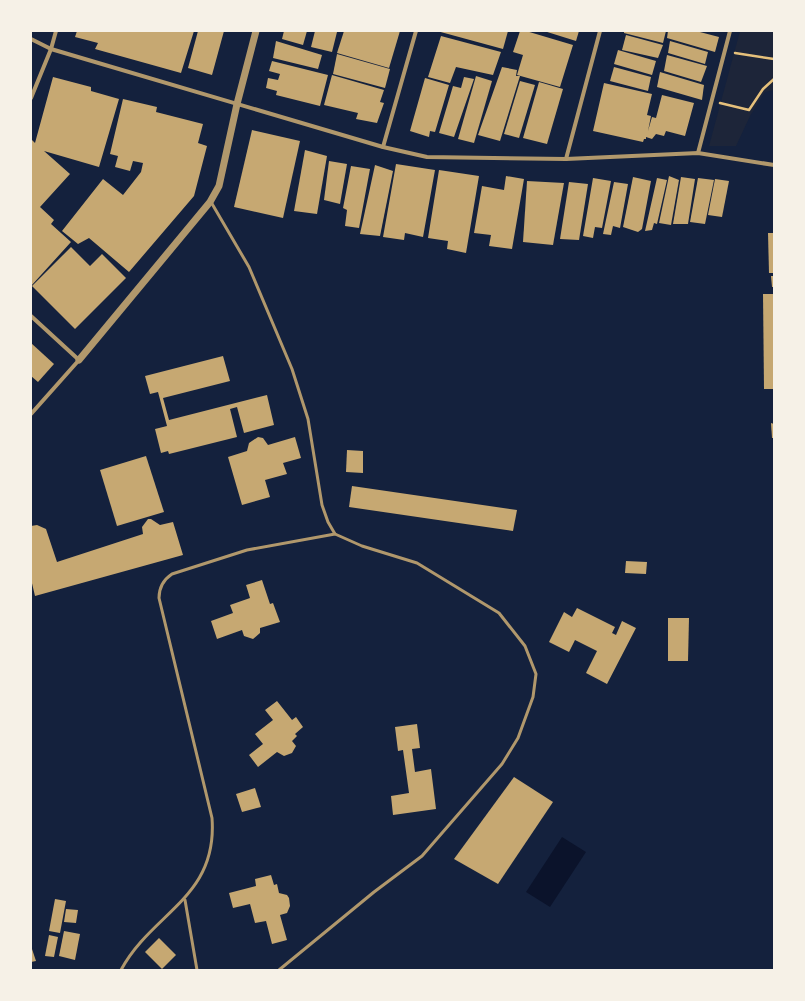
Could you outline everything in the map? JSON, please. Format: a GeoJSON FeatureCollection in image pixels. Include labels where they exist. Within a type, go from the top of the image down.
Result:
{"type":"FeatureCollection","features":[{"type":"Feature","properties":{"kind":"street"},"geometry":{"type":"LineString","coordinates":[[31,98],[51,49],[56,31]]}},
{"type":"Feature","properties":{"kind":"street"},"geometry":{"type":"LineString","coordinates":[[31,414],[79,360],[210,202],[219,186],[237,104],[256,31]]}},
{"type":"Feature","properties":{"kind":"street"},"geometry":{"type":"LineString","coordinates":[[384,147],[416,31]]}},
{"type":"Feature","properties":{"kind":"street"},"geometry":{"type":"LineString","coordinates":[[566,158],[600,31]]}},
{"type":"Feature","properties":{"kind":"street"},"geometry":{"type":"LineString","coordinates":[[698,153],[730,31]]}},
{"type":"Feature","properties":{"kind":"street"},"geometry":{"type":"LineString","coordinates":[[31,39],[51,49],[384,147],[427,157],[566,158],[698,153],[774,165]]}},
{"type":"Feature","properties":{"kind":"street"},"geometry":{"type":"LineString","coordinates":[[31,316],[79,360]]}},
{"type":"Feature","properties":{"kind":"lane"},"geometry":{"type":"LineString","coordinates":[[210,202],[249,266],[292,369],[308,419],[322,504],[328,522],[335,534]]}},
{"type":"Feature","properties":{"kind":"lane"},"geometry":{"type":"LineString","coordinates":[[121,970],[147,937],[184,900],[205,869],[211,850],[213,829],[212,818],[159,598],[160,587],[172,574],[246,550],[335,534],[362,546],[417,563],[499,613],[525,646],[536,674],[533,697],[518,738],[502,764],[422,856],[374,892],[279,970]]}},
{"type":"Feature","properties":{"kind":"lane"},"geometry":{"type":"LineString","coordinates":[[184,900],[197,970]]}},
{"type":"Feature","properties":{"kind":"path"},"geometry":{"type":"LineString","coordinates":[[724,51],[774,59]]}},
{"type":"Feature","properties":{"kind":"path"},"geometry":{"type":"LineString","coordinates":[[712,100],[748,110],[763,89],[774,79]]}},
{"type":"Feature","properties":{"kind":"shaded area"},"geometry":{"type":"Polygon","coordinates":[[[740,31],[774,31],[774,90],[765,92],[750,116],[736,146],[709,146],[740,31]]]}},
{"type":"Feature","properties":{"kind":"shaded area"},"geometry":{"type":"Polygon","coordinates":[[[562,837],[586,852],[550,907],[526,892],[562,837]]]}},
{"type":"Feature","properties":{"kind":"building"},"geometry":{"type":"Polygon","coordinates":[[[77,31],[194,31],[181,73],[95,49],[98,43],[75,37],[77,31]]]}},
{"type":"Feature","properties":{"kind":"building"},"geometry":{"type":"Polygon","coordinates":[[[198,31],[224,31],[212,75],[188,68],[198,31]]]}},
{"type":"Feature","properties":{"kind":"building"},"geometry":{"type":"Polygon","coordinates":[[[284,31],[307,31],[303,45],[282,39],[284,31]]]}},
{"type":"Feature","properties":{"kind":"building"},"geometry":{"type":"Polygon","coordinates":[[[315,31],[337,32],[332,52],[311,47],[315,31]]]}},
{"type":"Feature","properties":{"kind":"building"},"geometry":{"type":"Polygon","coordinates":[[[344,31],[400,31],[389,68],[337,53],[344,31]]]}},
{"type":"Feature","properties":{"kind":"building"},"geometry":{"type":"Polygon","coordinates":[[[437,31],[508,31],[503,49],[437,31]]]}},
{"type":"Feature","properties":{"kind":"building"},"geometry":{"type":"Polygon","coordinates":[[[520,31],[526,31],[573,45],[560,87],[517,75],[523,55],[513,52],[520,31]]]}},
{"type":"Feature","properties":{"kind":"building"},"geometry":{"type":"Polygon","coordinates":[[[544,31],[579,31],[576,41],[544,31]]]}},
{"type":"Feature","properties":{"kind":"building"},"geometry":{"type":"Polygon","coordinates":[[[624,31],[666,31],[663,43],[624,33],[624,31]]]}},
{"type":"Feature","properties":{"kind":"building"},"geometry":{"type":"Polygon","coordinates":[[[668,31],[696,31],[719,37],[715,52],[667,38],[668,31]]]}},
{"type":"Feature","properties":{"kind":"building"},"geometry":{"type":"Polygon","coordinates":[[[626,35],[663,45],[658,58],[622,50],[626,35]]]}},
{"type":"Feature","properties":{"kind":"building"},"geometry":{"type":"Polygon","coordinates":[[[441,36],[501,52],[493,75],[456,67],[450,83],[428,77],[441,36]]]}},
{"type":"Feature","properties":{"kind":"building"},"geometry":{"type":"Polygon","coordinates":[[[276,41],[322,55],[318,69],[273,58],[276,41]]]}},
{"type":"Feature","properties":{"kind":"building"},"geometry":{"type":"Polygon","coordinates":[[[670,41],[708,52],[705,64],[668,53],[670,41]]]}},
{"type":"Feature","properties":{"kind":"building"},"geometry":{"type":"Polygon","coordinates":[[[618,50],[656,61],[652,75],[614,64],[618,50]]]}},
{"type":"Feature","properties":{"kind":"building"},"geometry":{"type":"Polygon","coordinates":[[[337,54],[390,69],[385,88],[333,74],[337,54]]]}},
{"type":"Feature","properties":{"kind":"building"},"geometry":{"type":"Polygon","coordinates":[[[667,55],[707,66],[701,82],[664,71],[667,55]]]}},
{"type":"Feature","properties":{"kind":"building"},"geometry":{"type":"Polygon","coordinates":[[[272,61],[328,75],[320,106],[276,95],[277,91],[266,88],[268,78],[278,80],[280,74],[269,71],[272,61]]]}},
{"type":"Feature","properties":{"kind":"building"},"geometry":{"type":"Polygon","coordinates":[[[502,67],[517,70],[516,76],[520,76],[500,141],[478,135],[502,67]]]}},
{"type":"Feature","properties":{"kind":"building"},"geometry":{"type":"Polygon","coordinates":[[[614,67],[651,77],[648,91],[610,81],[614,67]]]}},
{"type":"Feature","properties":{"kind":"building"},"geometry":{"type":"Polygon","coordinates":[[[660,72],[704,85],[702,100],[657,87],[660,72]]]}},
{"type":"Feature","properties":{"kind":"building"},"geometry":{"type":"Polygon","coordinates":[[[332,75],[384,90],[380,102],[384,103],[377,123],[356,119],[358,113],[324,105],[332,75]]]}},
{"type":"Feature","properties":{"kind":"building"},"geometry":{"type":"Polygon","coordinates":[[[476,76],[492,81],[474,143],[458,139],[476,76]]]}},
{"type":"Feature","properties":{"kind":"building"},"geometry":{"type":"Polygon","coordinates":[[[53,77],[91,87],[91,91],[119,99],[99,167],[44,151],[70,174],[40,207],[54,220],[51,224],[71,242],[31,286],[31,139],[35,143],[53,77]]]}},
{"type":"Feature","properties":{"kind":"building"},"geometry":{"type":"Polygon","coordinates":[[[464,77],[474,79],[454,137],[439,133],[453,86],[461,88],[464,77]]]}},
{"type":"Feature","properties":{"kind":"building"},"geometry":{"type":"Polygon","coordinates":[[[425,78],[449,85],[435,132],[430,131],[429,137],[410,131],[425,78]]]}},
{"type":"Feature","properties":{"kind":"building"},"geometry":{"type":"Polygon","coordinates":[[[520,81],[535,85],[519,138],[504,134],[520,81]]]}},
{"type":"Feature","properties":{"kind":"building"},"geometry":{"type":"Polygon","coordinates":[[[539,82],[563,89],[547,144],[523,138],[539,82]]]}},
{"type":"Feature","properties":{"kind":"building"},"geometry":{"type":"Polygon","coordinates":[[[604,83],[652,94],[647,115],[651,116],[648,131],[652,117],[656,118],[662,95],[694,103],[685,136],[666,131],[664,136],[656,134],[652,139],[646,137],[643,142],[593,131],[604,83]]]}},
{"type":"Feature","properties":{"kind":"building"},"geometry":{"type":"Polygon","coordinates":[[[123,99],[157,107],[156,112],[203,124],[198,143],[207,146],[194,196],[129,272],[89,238],[78,244],[62,231],[103,179],[123,195],[141,172],[143,163],[133,161],[130,171],[115,167],[118,156],[110,154],[123,99]]]}},
{"type":"Feature","properties":{"kind":"building"},"geometry":{"type":"Polygon","coordinates":[[[252,130],[300,141],[283,218],[234,207],[252,130]]]}},
{"type":"Feature","properties":{"kind":"building"},"geometry":{"type":"Polygon","coordinates":[[[305,150],[327,156],[317,214],[294,211],[305,150]]]}},
{"type":"Feature","properties":{"kind":"building"},"geometry":{"type":"Polygon","coordinates":[[[329,161],[347,164],[340,204],[324,200],[329,161]]]}},
{"type":"Feature","properties":{"kind":"building"},"geometry":{"type":"Polygon","coordinates":[[[396,164],[435,170],[423,237],[405,233],[404,240],[383,237],[396,164]]]}},
{"type":"Feature","properties":{"kind":"building"},"geometry":{"type":"Polygon","coordinates":[[[375,165],[393,171],[380,236],[360,234],[375,165]]]}},
{"type":"Feature","properties":{"kind":"building"},"geometry":{"type":"Polygon","coordinates":[[[351,166],[370,169],[359,228],[345,226],[347,210],[343,208],[351,166]]]}},
{"type":"Feature","properties":{"kind":"building"},"geometry":{"type":"Polygon","coordinates":[[[439,170],[479,176],[466,253],[447,249],[448,241],[428,238],[439,170]]]}},
{"type":"Feature","properties":{"kind":"building"},"geometry":{"type":"Polygon","coordinates":[[[506,176],[524,179],[512,249],[489,246],[491,235],[474,233],[482,186],[504,190],[506,176]]]}},
{"type":"Feature","properties":{"kind":"building"},"geometry":{"type":"Polygon","coordinates":[[[669,176],[679,180],[671,225],[659,223],[669,176]]]}},
{"type":"Feature","properties":{"kind":"building"},"geometry":{"type":"Polygon","coordinates":[[[633,177],[651,181],[642,229],[638,232],[623,227],[633,177]]]}},
{"type":"Feature","properties":{"kind":"building"},"geometry":{"type":"Polygon","coordinates":[[[681,177],[695,179],[688,224],[673,224],[681,177]]]}},
{"type":"Feature","properties":{"kind":"building"},"geometry":{"type":"Polygon","coordinates":[[[593,178],[611,181],[602,228],[595,227],[593,238],[583,236],[593,178]]]}},
{"type":"Feature","properties":{"kind":"building"},"geometry":{"type":"Polygon","coordinates":[[[657,178],[667,180],[657,224],[654,223],[652,230],[645,231],[657,178]]]}},
{"type":"Feature","properties":{"kind":"building"},"geometry":{"type":"Polygon","coordinates":[[[698,178],[714,180],[705,224],[690,222],[698,178]]]}},
{"type":"Feature","properties":{"kind":"building"},"geometry":{"type":"Polygon","coordinates":[[[715,179],[729,181],[722,217],[708,215],[715,179]]]}},
{"type":"Feature","properties":{"kind":"building"},"geometry":{"type":"Polygon","coordinates":[[[527,181],[564,183],[553,245],[523,242],[527,181]]]}},
{"type":"Feature","properties":{"kind":"building"},"geometry":{"type":"Polygon","coordinates":[[[569,182],[588,184],[579,240],[560,239],[569,182]]]}},
{"type":"Feature","properties":{"kind":"building"},"geometry":{"type":"Polygon","coordinates":[[[614,182],[628,184],[620,228],[613,226],[611,235],[603,234],[614,182]]]}},
{"type":"Feature","properties":{"kind":"building"},"geometry":{"type":"Polygon","coordinates":[[[768,233],[774,233],[774,273],[769,273],[768,233]]]}},
{"type":"Feature","properties":{"kind":"building"},"geometry":{"type":"Polygon","coordinates":[[[71,247],[90,266],[102,254],[126,278],[75,329],[32,286],[71,247]]]}},
{"type":"Feature","properties":{"kind":"building"},"geometry":{"type":"Polygon","coordinates":[[[771,276],[774,276],[774,287],[772,287],[771,276]]]}},
{"type":"Feature","properties":{"kind":"building"},"geometry":{"type":"Polygon","coordinates":[[[763,294],[774,294],[774,389],[764,389],[763,294]]]}},
{"type":"Feature","properties":{"kind":"building"},"geometry":{"type":"Polygon","coordinates":[[[31,343],[54,364],[38,382],[31,376],[31,343]]]}},
{"type":"Feature","properties":{"kind":"building"},"geometry":{"type":"Polygon","coordinates":[[[223,356],[230,381],[163,398],[169,420],[267,395],[274,425],[244,433],[237,407],[230,409],[237,437],[169,454],[168,451],[161,453],[155,429],[167,426],[158,392],[150,394],[145,376],[223,356]]]}},
{"type":"Feature","properties":{"kind":"building"},"geometry":{"type":"Polygon","coordinates":[[[771,423],[774,424],[774,438],[772,438],[771,423]]]}},
{"type":"Feature","properties":{"kind":"building"},"geometry":{"type":"Polygon","coordinates":[[[258,437],[263,438],[268,445],[295,437],[301,458],[283,463],[287,474],[265,480],[270,497],[242,505],[228,457],[247,451],[249,443],[258,437]]]}},
{"type":"Feature","properties":{"kind":"building"},"geometry":{"type":"Polygon","coordinates":[[[347,450],[363,451],[363,473],[346,472],[347,450]]]}},
{"type":"Feature","properties":{"kind":"building"},"geometry":{"type":"Polygon","coordinates":[[[146,456],[164,512],[117,526],[100,470],[146,456]]]}},
{"type":"Feature","properties":{"kind":"building"},"geometry":{"type":"Polygon","coordinates":[[[352,486],[517,510],[513,531],[349,507],[352,486]]]}},
{"type":"Feature","properties":{"kind":"building"},"geometry":{"type":"Polygon","coordinates":[[[148,519],[151,519],[160,525],[173,522],[183,555],[35,596],[31,579],[31,526],[37,525],[46,529],[57,562],[143,534],[142,527],[148,519]]]}},
{"type":"Feature","properties":{"kind":"building"},"geometry":{"type":"Polygon","coordinates":[[[626,561],[647,562],[646,574],[625,573],[626,561]]]}},
{"type":"Feature","properties":{"kind":"building"},"geometry":{"type":"Polygon","coordinates":[[[262,580],[270,604],[273,603],[280,622],[260,628],[260,633],[253,639],[244,636],[242,630],[217,639],[211,621],[233,613],[230,605],[250,598],[246,585],[262,580]]]}},
{"type":"Feature","properties":{"kind":"building"},"geometry":{"type":"Polygon","coordinates":[[[577,608],[615,627],[612,633],[616,635],[622,621],[636,628],[607,684],[586,673],[597,651],[575,640],[569,652],[549,642],[564,612],[572,617],[577,608]]]}},
{"type":"Feature","properties":{"kind":"building"},"geometry":{"type":"Polygon","coordinates":[[[668,618],[689,618],[688,661],[668,661],[668,618]]]}},
{"type":"Feature","properties":{"kind":"building"},"geometry":{"type":"Polygon","coordinates":[[[277,701],[292,720],[296,717],[303,727],[295,734],[297,736],[292,741],[296,746],[292,753],[284,756],[277,752],[258,767],[249,755],[263,744],[255,734],[273,720],[265,710],[277,701]]]}},
{"type":"Feature","properties":{"kind":"building"},"geometry":{"type":"Polygon","coordinates":[[[417,724],[420,748],[412,749],[415,772],[431,769],[436,809],[393,815],[391,796],[409,793],[403,750],[398,751],[395,727],[417,724]]]}},
{"type":"Feature","properties":{"kind":"building"},"geometry":{"type":"Polygon","coordinates":[[[514,777],[553,802],[498,884],[454,859],[514,777]]]}},
{"type":"Feature","properties":{"kind":"building"},"geometry":{"type":"Polygon","coordinates":[[[255,788],[261,807],[242,812],[236,794],[255,788]]]}},
{"type":"Feature","properties":{"kind":"building"},"geometry":{"type":"Polygon","coordinates":[[[271,875],[274,885],[277,884],[279,893],[287,895],[289,898],[290,906],[287,913],[280,915],[287,940],[272,944],[266,921],[255,923],[250,904],[233,908],[229,893],[256,886],[255,879],[271,875]]]}},
{"type":"Feature","properties":{"kind":"building"},"geometry":{"type":"Polygon","coordinates":[[[55,899],[66,901],[60,933],[49,931],[55,899]]]}},
{"type":"Feature","properties":{"kind":"building"},"geometry":{"type":"Polygon","coordinates":[[[66,909],[78,910],[76,923],[64,922],[66,909]]]}},
{"type":"Feature","properties":{"kind":"building"},"geometry":{"type":"Polygon","coordinates":[[[64,931],[80,934],[75,960],[59,956],[64,931]]]}},
{"type":"Feature","properties":{"kind":"building"},"geometry":{"type":"Polygon","coordinates":[[[49,935],[58,937],[54,957],[45,956],[49,935]]]}},
{"type":"Feature","properties":{"kind":"building"},"geometry":{"type":"Polygon","coordinates":[[[159,938],[176,955],[162,969],[145,952],[159,938]]]}},
{"type":"Feature","properties":{"kind":"building"},"geometry":{"type":"Polygon","coordinates":[[[31,946],[36,961],[31,962],[31,946]]]}}]}
